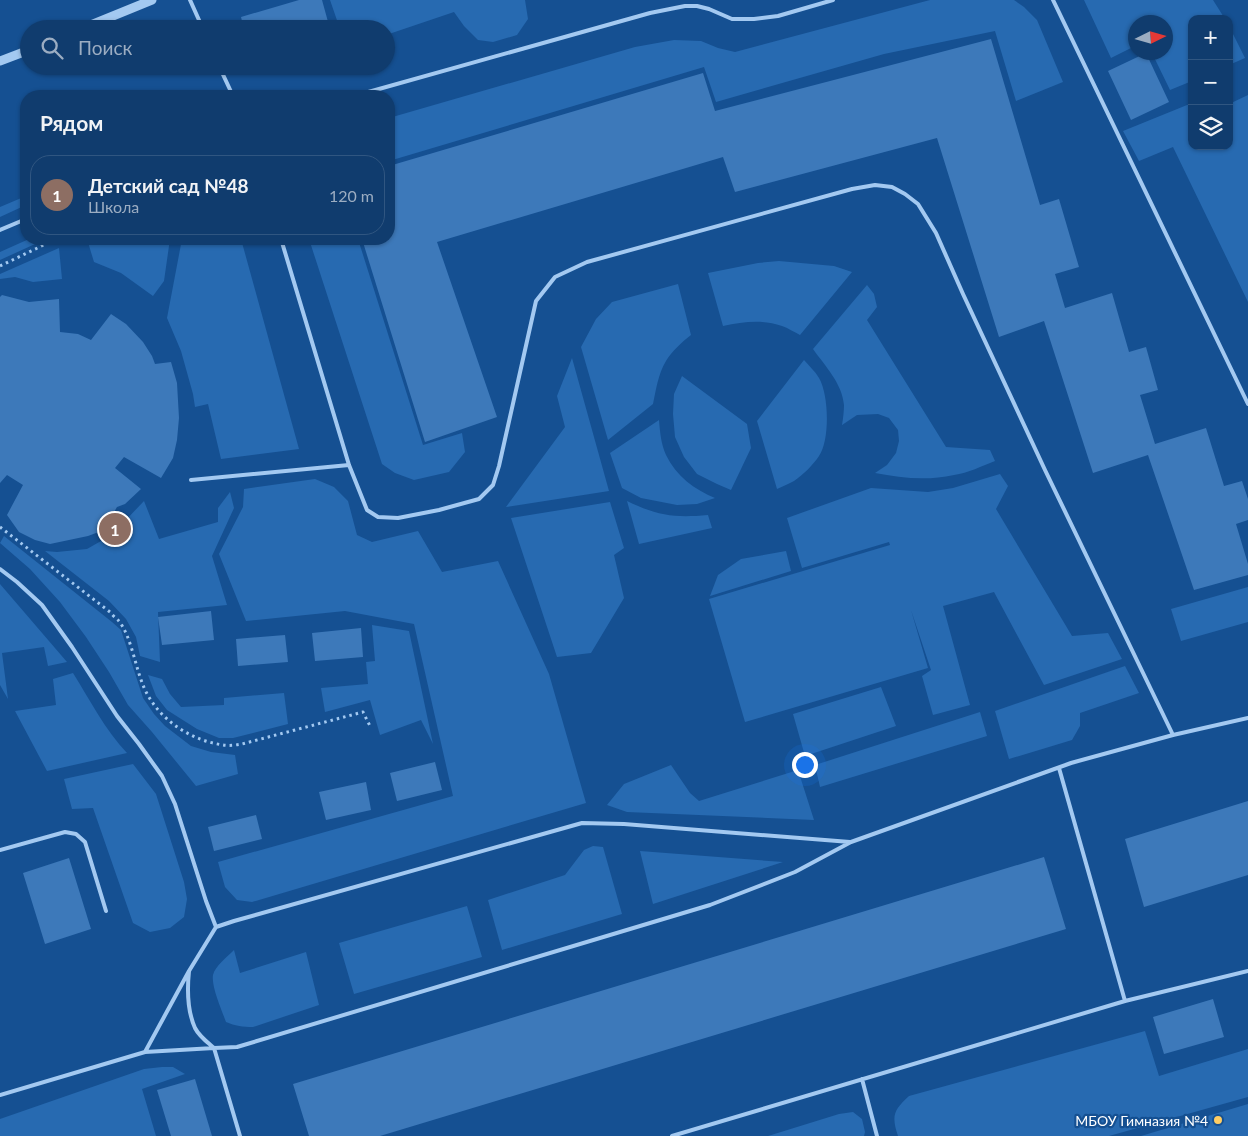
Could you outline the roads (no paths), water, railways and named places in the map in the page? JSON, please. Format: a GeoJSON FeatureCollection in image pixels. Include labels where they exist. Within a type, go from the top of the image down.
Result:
{"type":"FeatureCollection","features":[{"type":"Feature","properties":{"kind":"street"},"geometry":{"type":"LineString","coordinates":[[102,20],[152,0]]}},
{"type":"Feature","properties":{"kind":"street"},"geometry":{"type":"LineString","coordinates":[[0,61],[20,53]]}},
{"type":"Feature","properties":{"kind":"lane"},"geometry":{"type":"LineString","coordinates":[[190,0],[199,20]]}},
{"type":"Feature","properties":{"kind":"lane"},"geometry":{"type":"LineString","coordinates":[[697,6],[698,0]]}},
{"type":"Feature","properties":{"kind":"lane"},"geometry":{"type":"LineString","coordinates":[[375,90],[650,13],[685,6],[709,9],[732,19],[754,19],[778,16],[832,0]]}},
{"type":"Feature","properties":{"kind":"lane"},"geometry":{"type":"LineString","coordinates":[[1053,0],[1248,404]]}},
{"type":"Feature","properties":{"kind":"lane"},"geometry":{"type":"LineString","coordinates":[[224,75],[230,90]]}},
{"type":"Feature","properties":{"kind":"lane"},"geometry":{"type":"LineString","coordinates":[[283,245],[349,465],[367,510],[378,517],[398,518],[479,500],[493,485],[500,466],[536,301],[555,277],[587,262],[852,189],[875,185],[892,188],[905,194],[918,204],[936,232],[962,294],[1045,470],[1174,735]]}},
{"type":"Feature","properties":{"kind":"lane"},"geometry":{"type":"LineString","coordinates":[[0,230],[20,222]]}},
{"type":"Feature","properties":{"kind":"lane"},"geometry":{"type":"LineString","coordinates":[[191,480],[349,465]]}},
{"type":"Feature","properties":{"kind":"lane"},"geometry":{"type":"LineString","coordinates":[[0,569],[42,605],[117,716],[162,776],[176,804],[216,927]]}},
{"type":"Feature","properties":{"kind":"lane"},"geometry":{"type":"LineString","coordinates":[[0,1094],[145,1052],[237,1047],[710,905],[795,872],[851,842],[1071,763],[1174,735],[1248,718]]}},
{"type":"Feature","properties":{"kind":"lane"},"geometry":{"type":"LineString","coordinates":[[1059,768],[1125,1001]]}},
{"type":"Feature","properties":{"kind":"lane"},"geometry":{"type":"LineString","coordinates":[[145,1052],[216,927],[582,823],[624,824],[851,842]]}},
{"type":"Feature","properties":{"kind":"lane"},"geometry":{"type":"LineString","coordinates":[[0,850],[66,832],[76,834],[85,842],[106,911]]}},
{"type":"Feature","properties":{"kind":"lane"},"geometry":{"type":"LineString","coordinates":[[672,1136],[1125,1001],[1248,970]]}},
{"type":"Feature","properties":{"kind":"lane"},"geometry":{"type":"LineString","coordinates":[[190,971],[187,986],[189,1007],[195,1029],[214,1048],[240,1136]]}},
{"type":"Feature","properties":{"kind":"lane"},"geometry":{"type":"LineString","coordinates":[[862,1079],[877,1136]]}},
{"type":"Feature","properties":{"kind":"place","name":"Детский сад №48"},"geometry":{"type":"Point","coordinates":[115,529]}},
{"type":"Feature","properties":{"kind":"place","name":"МБОУ Гимназия №4"},"geometry":{"type":"Point","coordinates":[1218,1120]}}]}
